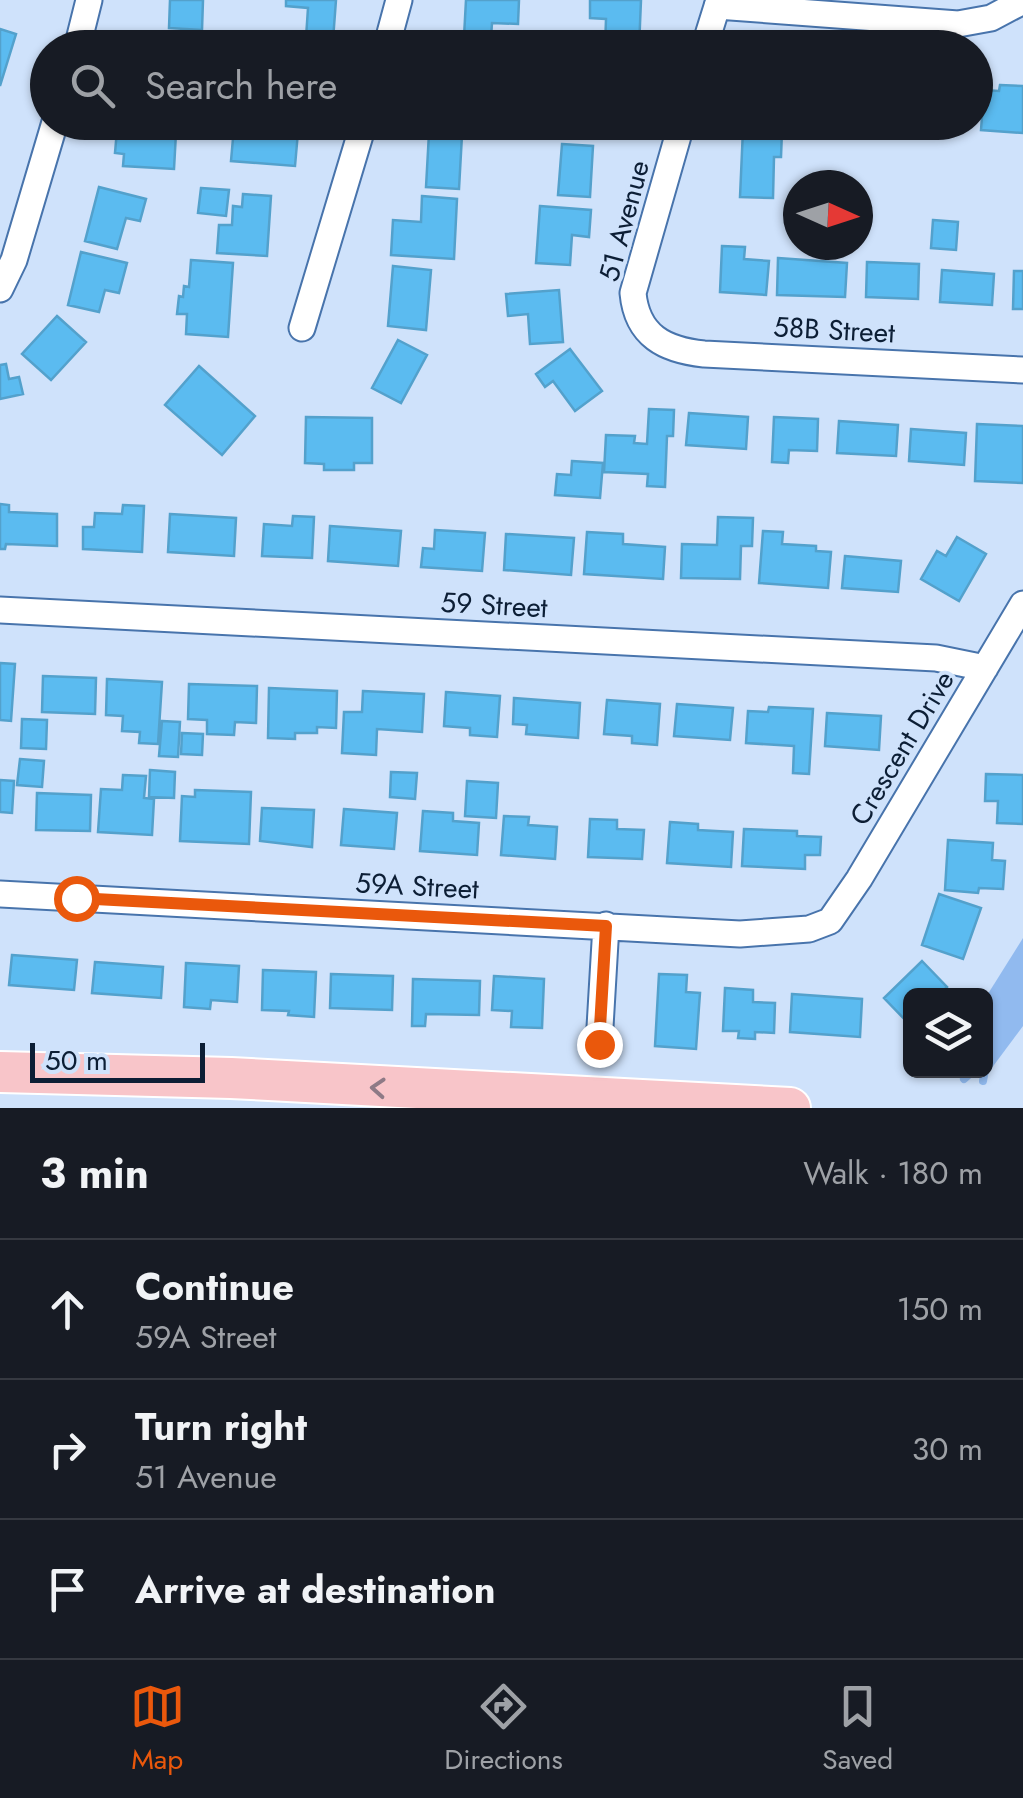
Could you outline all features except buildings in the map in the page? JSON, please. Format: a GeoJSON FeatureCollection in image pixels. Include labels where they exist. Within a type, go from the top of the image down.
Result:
{"type":"FeatureCollection","features":[{"type":"Feature","properties":{"kind":"main road"},"geometry":{"type":"LineString","coordinates":[[0,1072],[231,1078],[790,1108]]}},
{"type":"Feature","properties":{"kind":"street"},"geometry":{"type":"LineString","coordinates":[[82,30],[89,0]]}},
{"type":"Feature","properties":{"kind":"street"},"geometry":{"type":"LineString","coordinates":[[391,30],[399,0]]}},
{"type":"Feature","properties":{"kind":"street"},"geometry":{"type":"LineString","coordinates":[[710,30],[718,3],[958,24],[990,18],[1023,1]]}},
{"type":"Feature","properties":{"kind":"street"},"geometry":{"type":"LineString","coordinates":[[0,289],[14,260],[50,140]]}},
{"type":"Feature","properties":{"kind":"street"},"geometry":{"type":"LineString","coordinates":[[302,328],[359,140]]}},
{"type":"Feature","properties":{"kind":"street","name":"51 Avenue"},"geometry":{"type":"LineString","coordinates":[[647,333],[634,306],[636,275],[677,140]]}},
{"type":"Feature","properties":{"kind":"street","name":"58B Street"},"geometry":{"type":"LineString","coordinates":[[647,333],[664,346],[704,354],[1023,370]]}},
{"type":"Feature","properties":{"kind":"street","name":"Crescent Drive"},"geometry":{"type":"LineString","coordinates":[[830,921],[860,878],[1023,604]]}},
{"type":"Feature","properties":{"kind":"street","name":"59 Street"},"geometry":{"type":"LineString","coordinates":[[0,610],[936,658],[985,668]]}},
{"type":"Feature","properties":{"kind":"street","name":"59A Street"},"geometry":{"type":"LineString","coordinates":[[0,894],[740,934],[810,930],[830,921]]}},
{"type":"Feature","properties":{"kind":"street"},"geometry":{"type":"LineString","coordinates":[[599,1044],[606,926]]}},
{"type":"Feature","properties":{"kind":"water"},"geometry":{"type":"Polygon","coordinates":[[[1023,938],[1023,1026],[993,1066],[993,988],[1023,938]]]}},
{"type":"Feature","properties":{"kind":"route"},"geometry":{"type":"LineString","coordinates":[[76,898],[606,926],[599,1044]]}}]}
